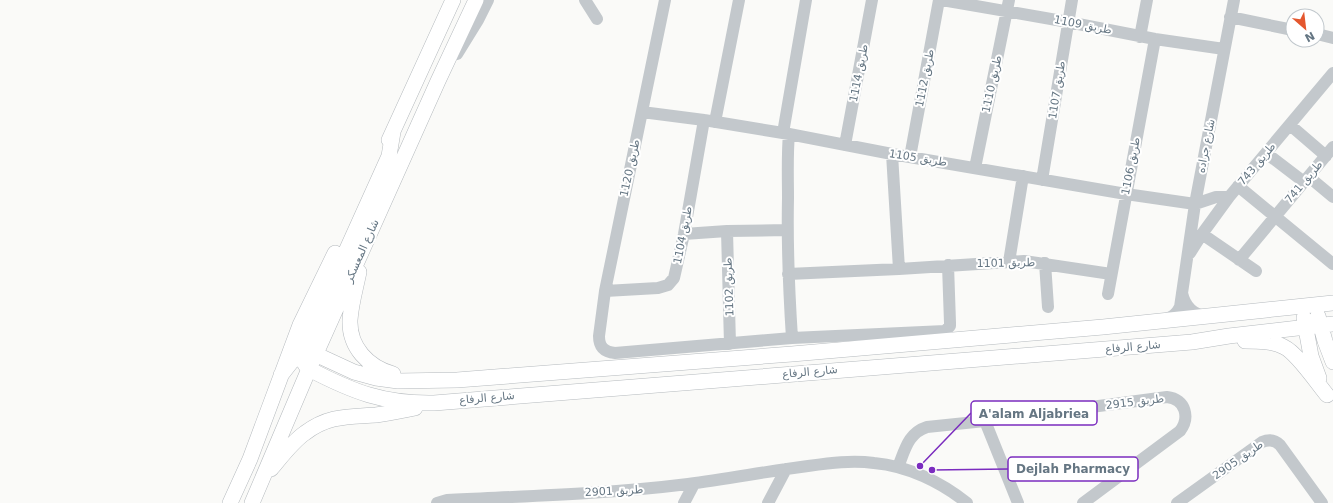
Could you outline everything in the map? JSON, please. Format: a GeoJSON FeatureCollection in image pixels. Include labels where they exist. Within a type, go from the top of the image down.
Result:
{"type":"FeatureCollection","features":[{"type":"Feature","properties":{"kind":"main road","name":"شارع المعسكر"},"geometry":{"type":"LineString","coordinates":[[230,503],[250,459],[300,325],[393,132],[453,0]]}},
{"type":"Feature","properties":{"kind":"main road","name":"شارع المعسكر"},"geometry":{"type":"LineString","coordinates":[[252,503],[263,479],[308,360],[364,247],[476,0]]}},
{"type":"Feature","properties":{"kind":"main road"},"geometry":{"type":"LineString","coordinates":[[281,374],[292,361],[308,360],[310,333],[389,156],[393,132]]}},
{"type":"Feature","properties":{"kind":"main road"},"geometry":{"type":"LineString","coordinates":[[364,247],[351,314],[351,329],[355,344],[363,356],[380,370],[421,381]]}},
{"type":"Feature","properties":{"kind":"main road","name":"شارع الرفاع"},"geometry":{"type":"LineString","coordinates":[[308,360],[376,378],[398,381],[457,380],[776,356],[1212,317],[1333,303]]}},
{"type":"Feature","properties":{"kind":"main road"},"geometry":{"type":"LineString","coordinates":[[1309,306],[1327,324],[1333,362]]}},
{"type":"Feature","properties":{"kind":"main road"},"geometry":{"type":"LineString","coordinates":[[1309,306],[1305,326],[1313,364],[1330,399]]}},
{"type":"Feature","properties":{"kind":"main road","name":"شارع الرفاع"},"geometry":{"type":"LineString","coordinates":[[308,360],[343,386],[378,398],[397,402],[415,403],[1192,342],[1327,324]]}},
{"type":"Feature","properties":{"kind":"main road"},"geometry":{"type":"LineString","coordinates":[[1192,342],[1253,341],[1273,343],[1285,347],[1294,354],[1330,399]]}},
{"type":"Feature","properties":{"kind":"main road"},"geometry":{"type":"LineString","coordinates":[[263,479],[297,440],[308,431],[321,424],[339,418],[390,413],[420,407],[434,402]]}},
{"type":"Feature","properties":{"kind":"street"},"geometry":{"type":"LineString","coordinates":[[438,81],[466,39],[488,0]]}},
{"type":"Feature","properties":{"kind":"street"},"geometry":{"type":"LineString","coordinates":[[585,0],[597,19]]}},
{"type":"Feature","properties":{"kind":"street","name":"طريق 1120"},"geometry":{"type":"LineString","coordinates":[[665,0],[604,291],[599,343],[602,349],[615,353],[730,344]]}},
{"type":"Feature","properties":{"kind":"street","name":"طريق 1104"},"geometry":{"type":"LineString","coordinates":[[604,291],[658,288],[668,285],[674,278],[739,0]]}},
{"type":"Feature","properties":{"kind":"street"},"geometry":{"type":"LineString","coordinates":[[792,338],[788,274],[788,149],[786,134],[806,0]]}},
{"type":"Feature","properties":{"kind":"street","name":"طريق 1114"},"geometry":{"type":"LineString","coordinates":[[845,145],[872,0]]}},
{"type":"Feature","properties":{"kind":"street","name":"طريق 1109"},"geometry":{"type":"LineString","coordinates":[[941,0],[1008,6],[1068,22],[1155,40],[1224,49]]}},
{"type":"Feature","properties":{"kind":"street","name":"طريق 1112"},"geometry":{"type":"LineString","coordinates":[[910,157],[941,0]]}},
{"type":"Feature","properties":{"kind":"street","name":"طريق 1107"},"geometry":{"type":"LineString","coordinates":[[1042,180],[1072,0]]}},
{"type":"Feature","properties":{"kind":"street"},"geometry":{"type":"LineString","coordinates":[[1140,36],[1147,0]]}},
{"type":"Feature","properties":{"kind":"street","name":"شارع جراده"},"geometry":{"type":"LineString","coordinates":[[1157,322],[1172,317],[1177,313],[1180,307],[1195,204],[1234,0]]}},
{"type":"Feature","properties":{"kind":"street","name":"طريق 1110"},"geometry":{"type":"LineString","coordinates":[[975,168],[1008,6]]}},
{"type":"Feature","properties":{"kind":"street"},"geometry":{"type":"LineString","coordinates":[[1230,17],[1285,28]]}},
{"type":"Feature","properties":{"kind":"street","name":"طريق 1106"},"geometry":{"type":"LineString","coordinates":[[1108,294],[1155,40]]}},
{"type":"Feature","properties":{"kind":"street","name":"طريق 743"},"geometry":{"type":"LineString","coordinates":[[1186,260],[1202,234],[1238,186],[1333,73]]}},
{"type":"Feature","properties":{"kind":"street","name":"طريق 1105"},"geometry":{"type":"LineString","coordinates":[[642,112],[710,121],[1042,180],[1195,204]]}},
{"type":"Feature","properties":{"kind":"street"},"geometry":{"type":"LineString","coordinates":[[1290,125],[1329,152]]}},
{"type":"Feature","properties":{"kind":"street","name":"طريق 741"},"geometry":{"type":"LineString","coordinates":[[1239,260],[1329,152]]}},
{"type":"Feature","properties":{"kind":"street"},"geometry":{"type":"LineString","coordinates":[[1266,153],[1333,197]]}},
{"type":"Feature","properties":{"kind":"street"},"geometry":{"type":"LineString","coordinates":[[892,154],[899,269]]}},
{"type":"Feature","properties":{"kind":"street"},"geometry":{"type":"LineString","coordinates":[[1010,262],[1023,176]]}},
{"type":"Feature","properties":{"kind":"street"},"geometry":{"type":"LineString","coordinates":[[1238,186],[1333,264]]}},
{"type":"Feature","properties":{"kind":"street"},"geometry":{"type":"LineString","coordinates":[[1195,204],[1216,197],[1230,197]]}},
{"type":"Feature","properties":{"kind":"street"},"geometry":{"type":"LineString","coordinates":[[684,234],[727,231],[787,230]]}},
{"type":"Feature","properties":{"kind":"street","name":"طريق 1102"},"geometry":{"type":"LineString","coordinates":[[727,231],[730,344]]}},
{"type":"Feature","properties":{"kind":"street"},"geometry":{"type":"LineString","coordinates":[[1202,234],[1256,271]]}},
{"type":"Feature","properties":{"kind":"street","name":"طريق 1101"},"geometry":{"type":"LineString","coordinates":[[788,274],[1024,261],[1111,274]]}},
{"type":"Feature","properties":{"kind":"street"},"geometry":{"type":"LineString","coordinates":[[1045,263],[1048,306]]}},
{"type":"Feature","properties":{"kind":"street"},"geometry":{"type":"LineString","coordinates":[[730,344],[792,338],[945,331],[950,326],[948,265]]}},
{"type":"Feature","properties":{"kind":"street"},"geometry":{"type":"LineString","coordinates":[[1182,293],[1184,301],[1193,312],[1202,316],[1212,317]]}},
{"type":"Feature","properties":{"kind":"street","name":"طريق 2915"},"geometry":{"type":"LineString","coordinates":[[898,467],[910,439],[918,431],[932,426],[985,422],[1167,397],[1175,399],[1182,404],[1186,418],[1180,431],[1083,503]]}},
{"type":"Feature","properties":{"kind":"street"},"geometry":{"type":"LineString","coordinates":[[985,422],[1018,503]]}},
{"type":"Feature","properties":{"kind":"street","name":"طريق 2905"},"geometry":{"type":"LineString","coordinates":[[1177,503],[1262,442],[1271,440],[1280,445],[1322,503]]}},
{"type":"Feature","properties":{"kind":"street","name":"طريق 2901"},"geometry":{"type":"LineString","coordinates":[[438,503],[447,500],[649,489],[694,484],[786,469],[858,461],[898,467],[936,483],[967,503]]}},
{"type":"Feature","properties":{"kind":"street"},"geometry":{"type":"LineString","coordinates":[[768,503],[786,469]]}},
{"type":"Feature","properties":{"kind":"street"},"geometry":{"type":"LineString","coordinates":[[684,503],[694,484]]}},
{"type":"Feature","properties":{"kind":"place","name":"A'alam Aljabriea"},"geometry":{"type":"Point","coordinates":[920,466]}},
{"type":"Feature","properties":{"kind":"place","name":"Dejlah Pharmacy"},"geometry":{"type":"Point","coordinates":[932,470]}}]}
